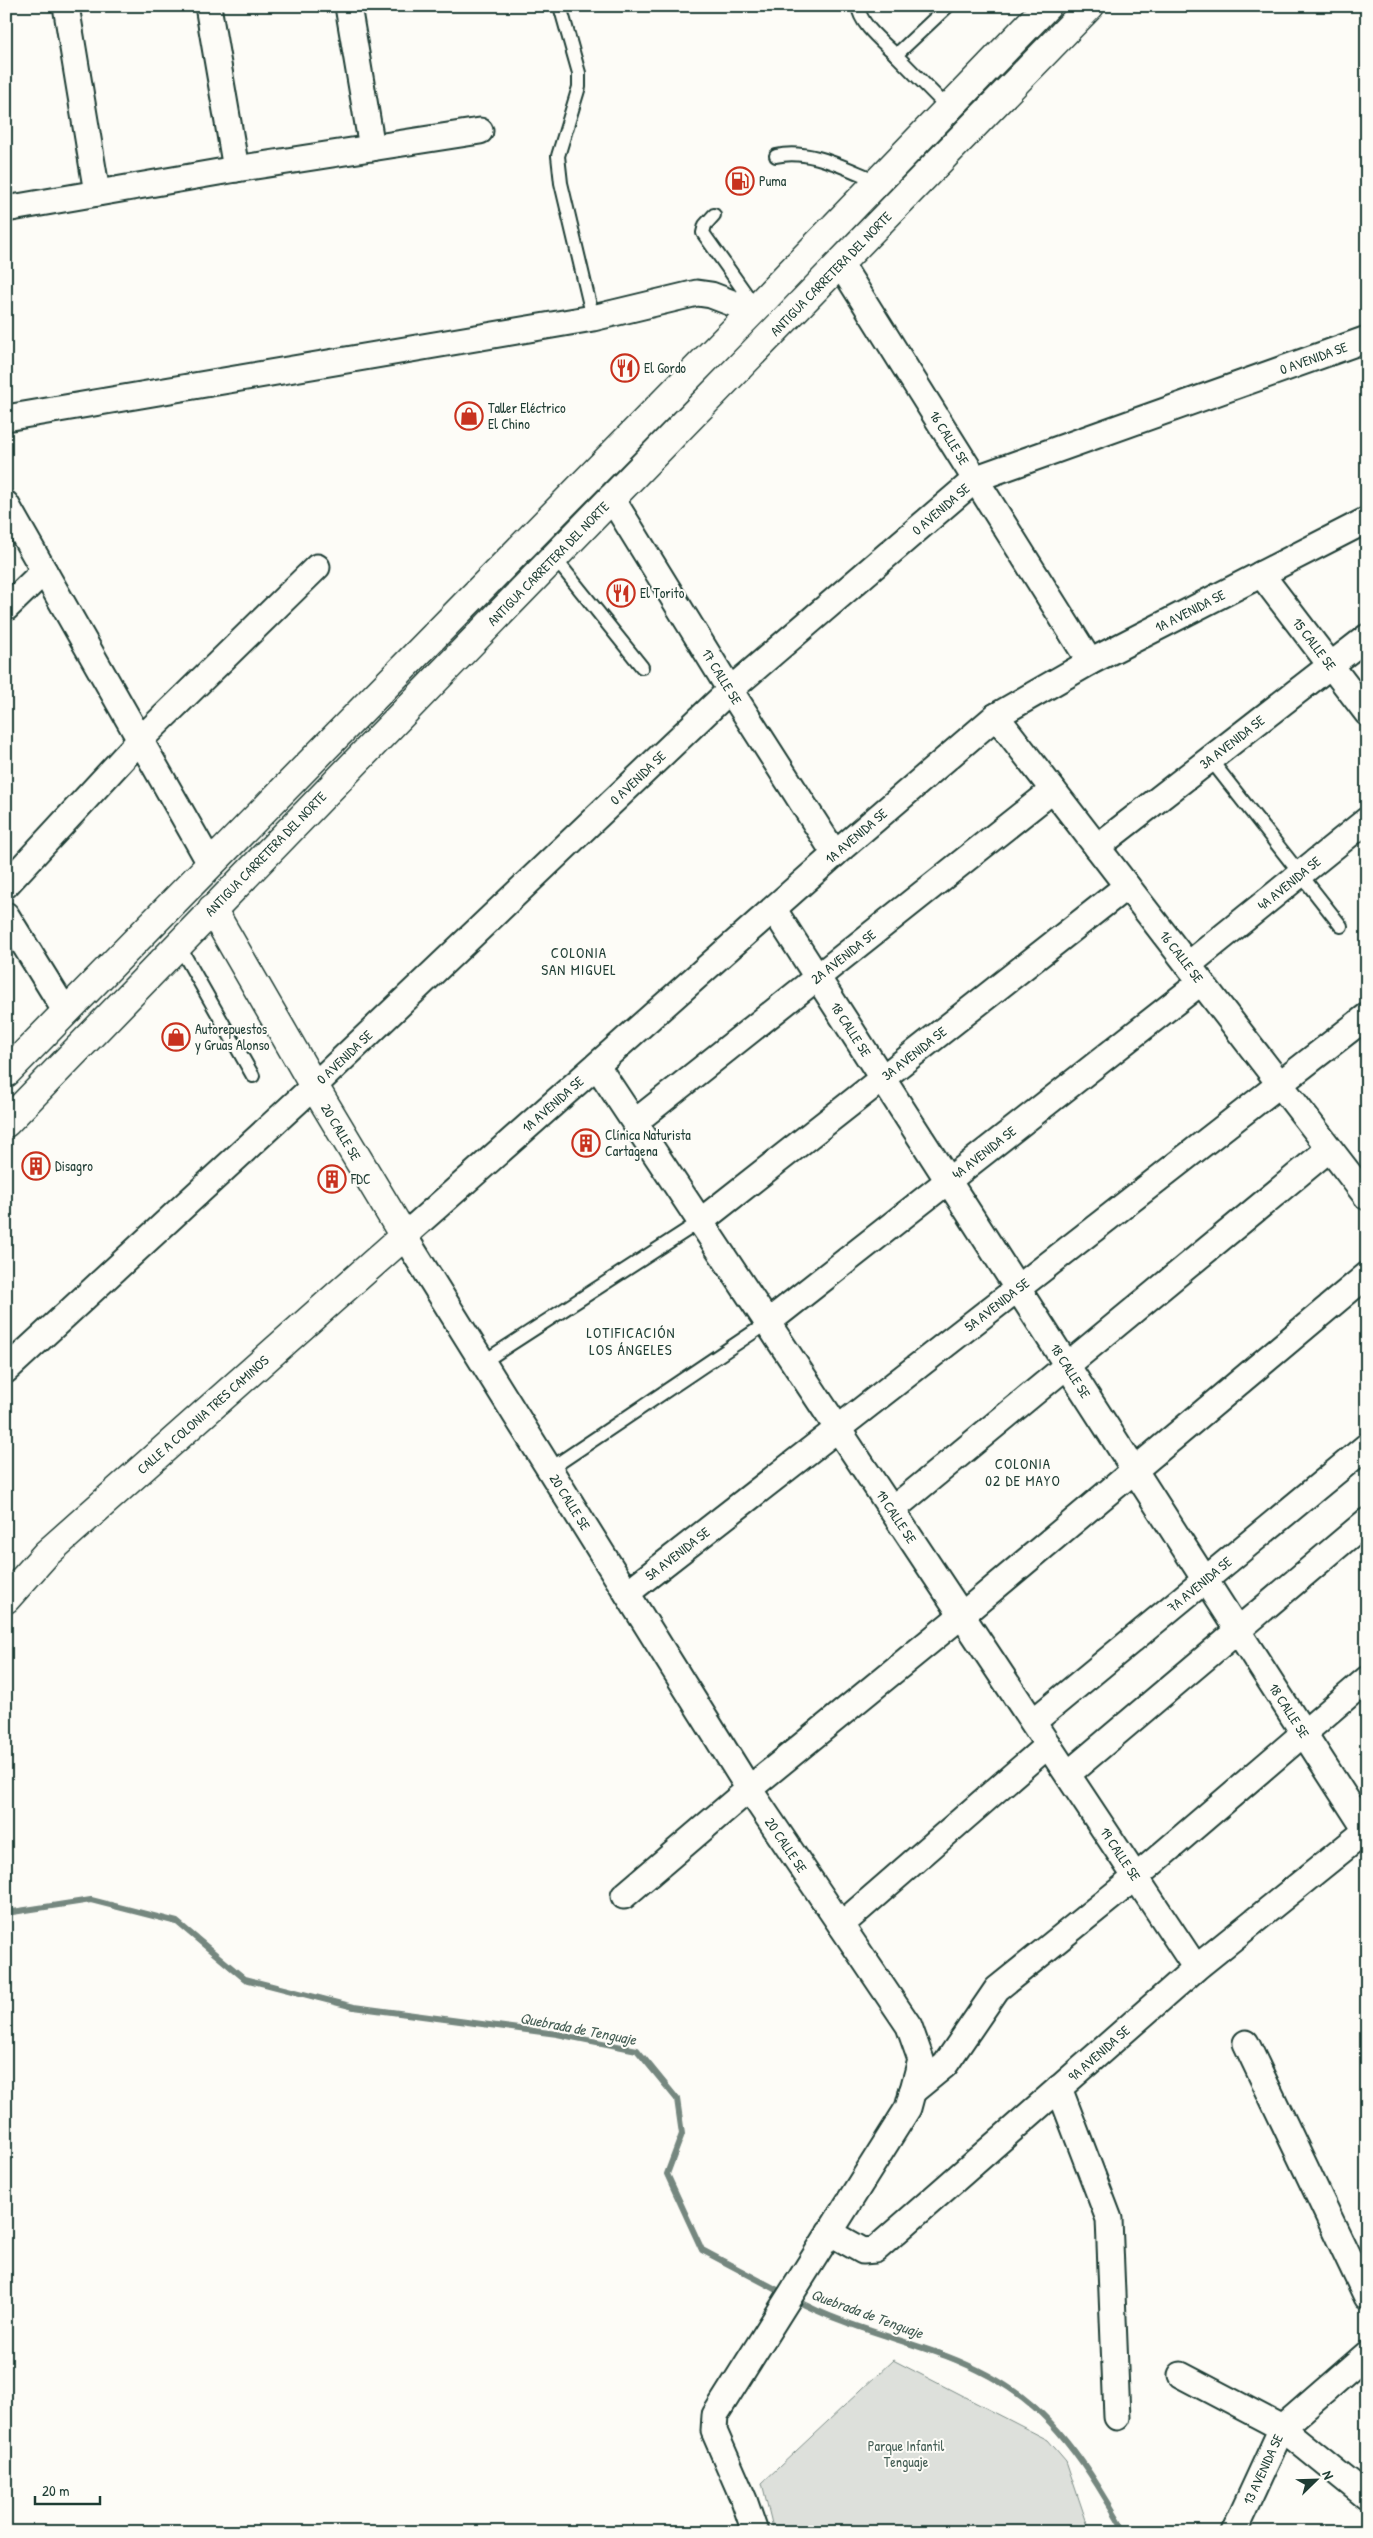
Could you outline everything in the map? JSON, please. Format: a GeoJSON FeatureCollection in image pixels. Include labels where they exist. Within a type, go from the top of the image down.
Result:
{"type":"FeatureCollection","features":[{"type":"Feature","properties":{"kind":"main road","name":"ANTIGUA CARRETERA DEL NORTE"},"geometry":{"type":"LineString","coordinates":[[6,1073],[754,310],[1047,6]]}},
{"type":"Feature","properties":{"kind":"main road","name":"ANTIGUA CARRETERA DEL NORTE"},"geometry":{"type":"LineString","coordinates":[[6,1123],[553,556],[841,264],[1090,6]]}},
{"type":"Feature","properties":{"kind":"main road","name":"20 CALLE SE"},"geometry":{"type":"LineString","coordinates":[[212,909],[314,1086],[404,1236]]}},
{"type":"Feature","properties":{"kind":"main road","name":"CALLE A COLONIA TRES CAMINOS"},"geometry":{"type":"LineString","coordinates":[[6,1599],[46,1554],[404,1236]]}},
{"type":"Feature","properties":{"kind":"street"},"geometry":{"type":"LineString","coordinates":[[66,6],[97,193]]}},
{"type":"Feature","properties":{"kind":"street"},"geometry":{"type":"LineString","coordinates":[[208,6],[236,169]]}},
{"type":"Feature","properties":{"kind":"street"},"geometry":{"type":"LineString","coordinates":[[348,6],[372,148]]}},
{"type":"Feature","properties":{"kind":"street"},"geometry":{"type":"LineString","coordinates":[[6,209],[236,169],[480,131]]}},
{"type":"Feature","properties":{"kind":"street","name":"16 CALLE SE"},"geometry":{"type":"LineString","coordinates":[[841,264],[977,478],[1090,662]]}},
{"type":"Feature","properties":{"kind":"street"},"geometry":{"type":"LineString","coordinates":[[6,418],[593,318],[697,293],[711,295],[754,310]]}},
{"type":"Feature","properties":{"kind":"street","name":"0 AVENIDA SE"},"geometry":{"type":"LineString","coordinates":[[6,1370],[314,1086],[730,690],[977,478],[1367,339]]}},
{"type":"Feature","properties":{"kind":"street","name":"17 CALLE SE"},"geometry":{"type":"LineString","coordinates":[[611,497],[730,690],[835,854]]}},
{"type":"Feature","properties":{"kind":"street"},"geometry":{"type":"LineString","coordinates":[[6,504],[210,863]]}},
{"type":"Feature","properties":{"kind":"street","name":"1A AVENIDA SE"},"geometry":{"type":"LineString","coordinates":[[404,1236],[835,854],[996,716],[1090,662],[1367,520]]}},
{"type":"Feature","properties":{"kind":"street"},"geometry":{"type":"LineString","coordinates":[[6,886],[140,740],[317,567]]}},
{"type":"Feature","properties":{"kind":"street"},"geometry":{"type":"LineString","coordinates":[[6,608],[44,571]]}},
{"type":"Feature","properties":{"kind":"street","name":"15 CALLE SE"},"geometry":{"type":"LineString","coordinates":[[1261,574],[1367,713]]}},
{"type":"Feature","properties":{"kind":"street","name":"3A AVENIDA SE"},"geometry":{"type":"LineString","coordinates":[[1097,847],[1367,637]]}},
{"type":"Feature","properties":{"kind":"street","name":"16 CALLE SE"},"geometry":{"type":"LineString","coordinates":[[996,716],[1367,1197]]}},
{"type":"Feature","properties":{"kind":"street","name":"2A AVENIDA SE"},"geometry":{"type":"LineString","coordinates":[[635,1122],[1053,790]]}},
{"type":"Feature","properties":{"kind":"street","name":"4A AVENIDA SE"},"geometry":{"type":"LineString","coordinates":[[767,1323],[948,1180],[1194,973],[1301,874],[1367,820]]}},
{"type":"Feature","properties":{"kind":"street","name":"3A AVENIDA SE"},"geometry":{"type":"LineString","coordinates":[[701,1221],[883,1080],[1127,886]]}},
{"type":"Feature","properties":{"kind":"street","name":"18 CALLE SE"},"geometry":{"type":"LineString","coordinates":[[774,910],[1366,1830]]}},
{"type":"Feature","properties":{"kind":"street"},"geometry":{"type":"LineString","coordinates":[[6,915],[66,1012]]}},
{"type":"Feature","properties":{"kind":"street","name":"5A AVENIDA SE"},"geometry":{"type":"LineString","coordinates":[[627,1593],[1367,1016]]}},
{"type":"Feature","properties":{"kind":"street","name":"19 CALLE SE"},"geometry":{"type":"LineString","coordinates":[[597,1066],[1196,1968]]}},
{"type":"Feature","properties":{"kind":"street"},"geometry":{"type":"LineString","coordinates":[[892,1510],[1330,1149]]}},
{"type":"Feature","properties":{"kind":"street","name":"20 CALLE SE"},"geometry":{"type":"LineString","coordinates":[[404,1236],[749,1789],[909,2026],[921,2060],[908,2108],[796,2283],[715,2415],[714,2431],[744,2500],[754,2532]]}},
{"type":"Feature","properties":{"kind":"street"},"geometry":{"type":"LineString","coordinates":[[624,1896],[749,1789],[962,1615],[1367,1275]]}},
{"type":"Feature","properties":{"kind":"street","name":"7A AVENIDA SE"},"geometry":{"type":"LineString","coordinates":[[1033,1722],[1367,1446]]}},
{"type":"Feature","properties":{"kind":"street"},"geometry":{"type":"LineString","coordinates":[[1068,1774],[1237,1629],[1367,1521]]}},
{"type":"Feature","properties":{"kind":"street"},"geometry":{"type":"LineString","coordinates":[[912,2092],[945,2065],[997,1989],[1136,1877],[1367,1679]]}},
{"type":"Feature","properties":{"kind":"street"},"geometry":{"type":"LineString","coordinates":[[841,1925],[1048,1745]]}},
{"type":"Feature","properties":{"kind":"street","name":"9A AVENIDA SE"},"geometry":{"type":"LineString","coordinates":[[829,2232],[863,2251],[875,2250],[1196,1968],[1366,1830]]}},
{"type":"Feature","properties":{"kind":"street"},"geometry":{"type":"LineString","coordinates":[[1246,2043],[1367,2297]]}},
{"type":"Feature","properties":{"kind":"street"},"geometry":{"type":"LineString","coordinates":[[1059,2088],[1109,2219],[1117,2417]]}},
{"type":"Feature","properties":{"kind":"street","name":"13 AVENIDA SE"},"geometry":{"type":"LineString","coordinates":[[1234,2532],[1282,2428],[1367,2354]]}},
{"type":"Feature","properties":{"kind":"street"},"geometry":{"type":"LineString","coordinates":[[1181,2375],[1282,2428],[1367,2497]]}},
{"type":"Feature","properties":{"kind":"lane"},"geometry":{"type":"LineString","coordinates":[[560,6],[579,73],[579,87],[558,156],[565,201],[593,318]]}},
{"type":"Feature","properties":{"kind":"lane"},"geometry":{"type":"LineString","coordinates":[[858,6],[860,16],[867,25],[948,108]]}},
{"type":"Feature","properties":{"kind":"lane"},"geometry":{"type":"LineString","coordinates":[[896,55],[948,6]]}},
{"type":"Feature","properties":{"kind":"lane"},"geometry":{"type":"LineString","coordinates":[[776,156],[790,153],[812,156],[878,181]]}},
{"type":"Feature","properties":{"kind":"lane"},"geometry":{"type":"LineString","coordinates":[[714,215],[705,225],[703,233],[754,310]]}},
{"type":"Feature","properties":{"kind":"lane"},"geometry":{"type":"LineString","coordinates":[[553,556],[642,667]]}},
{"type":"Feature","properties":{"kind":"lane"},"geometry":{"type":"LineString","coordinates":[[1210,759],[1341,926]]}},
{"type":"Feature","properties":{"kind":"lane"},"geometry":{"type":"LineString","coordinates":[[178,944],[253,1076]]}},
{"type":"Feature","properties":{"kind":"lane"},"geometry":{"type":"LineString","coordinates":[[483,1362],[701,1221]]}},
{"type":"Feature","properties":{"kind":"lane"},"geometry":{"type":"LineString","coordinates":[[550,1469],[767,1323]]}},
{"type":"Feature","properties":{"kind":"green space","name":"Parque Infantil Tenguaje"},"geometry":{"type":"Polygon","coordinates":[[[893,2360],[1048,2440],[1066,2461],[1090,2532],[774,2532],[762,2483],[893,2360]]]}},
{"type":"Feature","properties":{"kind":"waterway","name":"Quebrada de Tenguaje"},"geometry":{"type":"LineString","coordinates":[[6,1913],[91,1900],[177,1922],[245,1979],[354,2007],[557,2034],[637,2050],[677,2099],[682,2134],[667,2174],[702,2250],[785,2294]]}},
{"type":"Feature","properties":{"kind":"waterway","name":"Quebrada de Tenguaje"},"geometry":{"type":"LineString","coordinates":[[794,2299],[830,2316],[946,2356],[972,2367],[1015,2392],[1051,2423],[1067,2442],[1098,2486],[1125,2532]]}},
{"type":"Feature","properties":{"kind":"place","name":"Puma"},"geometry":{"type":"Point","coordinates":[740,181]}},
{"type":"Feature","properties":{"kind":"place","name":"El Gordo"},"geometry":{"type":"Point","coordinates":[625,368]}},
{"type":"Feature","properties":{"kind":"place","name":"Taller Eléctrico El Chino"},"geometry":{"type":"Point","coordinates":[469,416]}},
{"type":"Feature","properties":{"kind":"place","name":"El Torito"},"geometry":{"type":"Point","coordinates":[621,593]}},
{"type":"Feature","properties":{"kind":"place","name":"Autorepuestos y Gruas Alonso"},"geometry":{"type":"Point","coordinates":[176,1037]}},
{"type":"Feature","properties":{"kind":"place","name":"Clínica Naturista Cartagena"},"geometry":{"type":"Point","coordinates":[586,1143]}},
{"type":"Feature","properties":{"kind":"place","name":"Disagro"},"geometry":{"type":"Point","coordinates":[36,1166]}},
{"type":"Feature","properties":{"kind":"place","name":"FDC"},"geometry":{"type":"Point","coordinates":[332,1179]}},
{"type":"Feature","properties":{"kind":"district","name":"COLONIA SAN MIGUEL"},"geometry":{"type":"Point","coordinates":[579,962]}},
{"type":"Feature","properties":{"kind":"district","name":"LOTIFICACIÓN LOS ÁNGELES"},"geometry":{"type":"Point","coordinates":[631,1342]}},
{"type":"Feature","properties":{"kind":"district","name":"COLONIA 02 DE MAYO"},"geometry":{"type":"Point","coordinates":[1023,1472]}}]}
